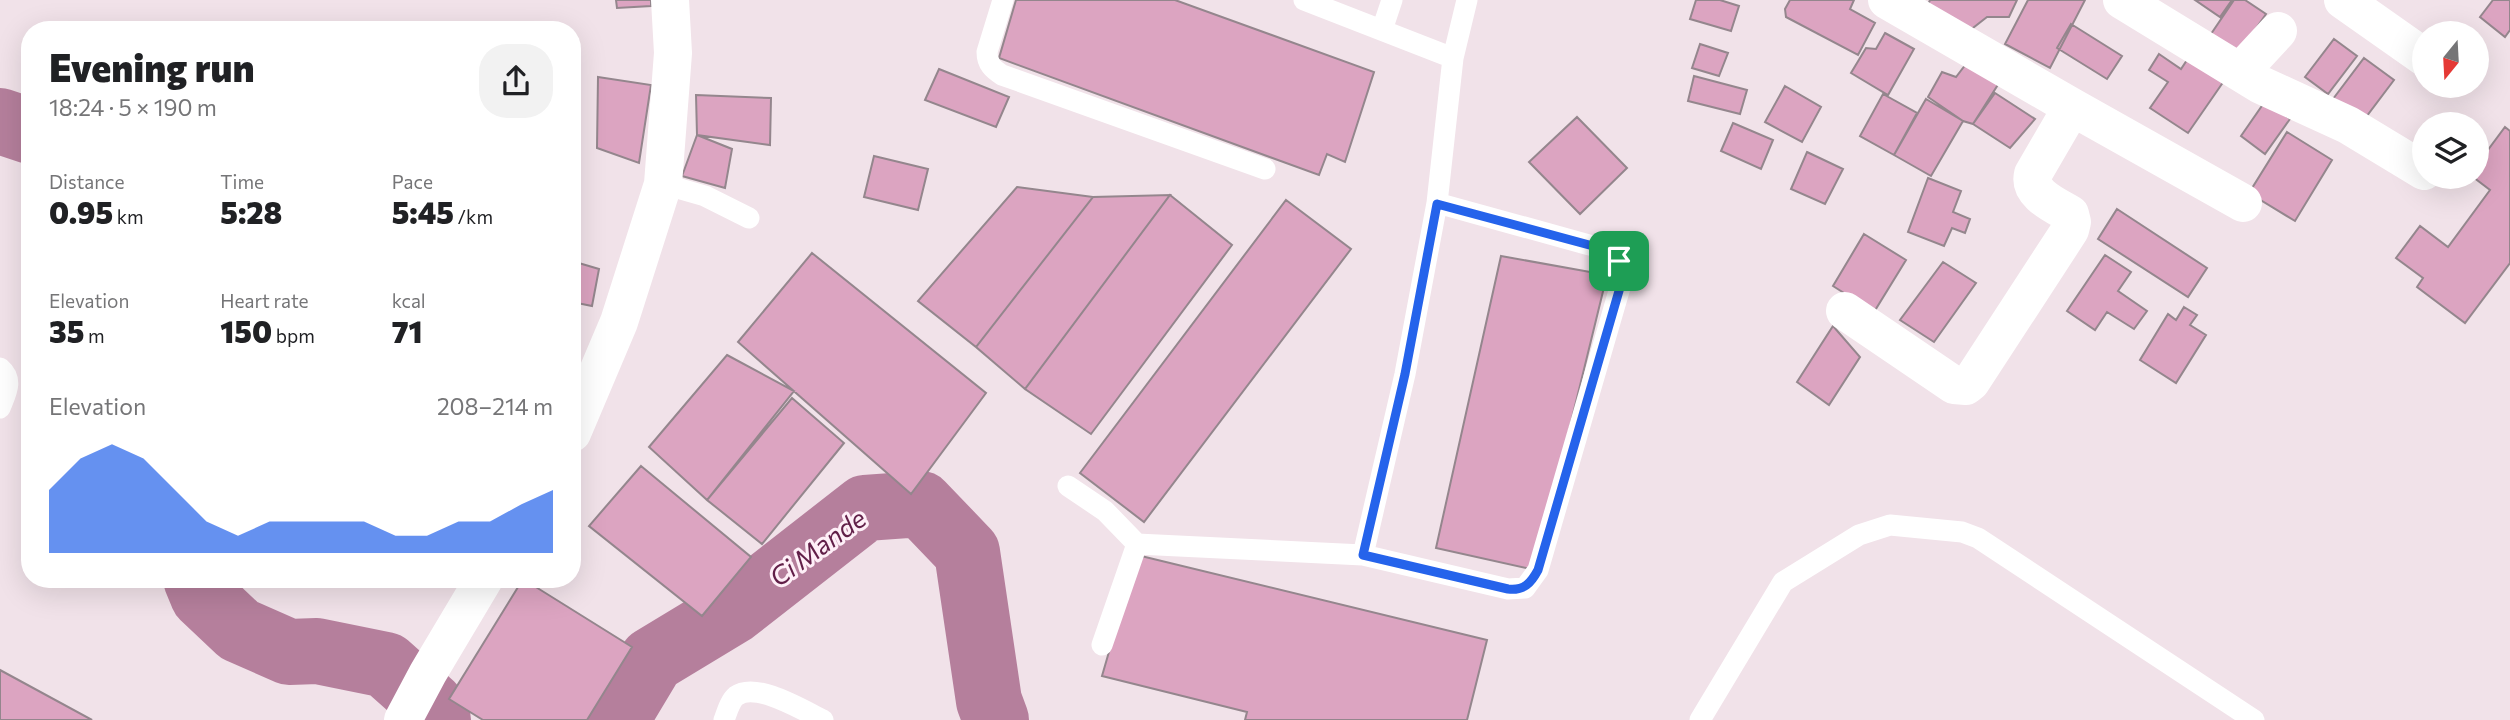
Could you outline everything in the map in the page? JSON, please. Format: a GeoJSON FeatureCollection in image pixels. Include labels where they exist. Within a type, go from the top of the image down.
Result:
{"type":"FeatureCollection","features":[{"type":"Feature","properties":{"kind":"street"},"geometry":{"type":"LineString","coordinates":[[581,412],[619,322],[663,184],[673,53],[670,0]]}},
{"type":"Feature","properties":{"kind":"street"},"geometry":{"type":"LineString","coordinates":[[1887,0],[2071,107],[2243,202]]}},
{"type":"Feature","properties":{"kind":"street"},"geometry":{"type":"LineString","coordinates":[[2122,0],[2171,12],[2239,72],[2348,125],[2412,165]]}},
{"type":"Feature","properties":{"kind":"street"},"geometry":{"type":"LineString","coordinates":[[2343,0],[2412,49]]}},
{"type":"Feature","properties":{"kind":"street"},"geometry":{"type":"LineString","coordinates":[[2239,72],[2278,31]]}},
{"type":"Feature","properties":{"kind":"street"},"geometry":{"type":"LineString","coordinates":[[1845,311],[1954,385],[1966,386],[1972,382],[2070,230],[2070,214],[2034,190],[2031,183],[2033,174],[2071,107]]}},
{"type":"Feature","properties":{"kind":"street"},"geometry":{"type":"LineString","coordinates":[[402,720],[479,588]]}},
{"type":"Feature","properties":{"kind":"lane"},"geometry":{"type":"LineString","coordinates":[[1003,0],[987,52],[987,61],[1002,75],[1265,169]]}},
{"type":"Feature","properties":{"kind":"lane"},"geometry":{"type":"LineString","coordinates":[[1304,0],[1453,58]]}},
{"type":"Feature","properties":{"kind":"lane"},"geometry":{"type":"LineString","coordinates":[[1382,30],[1392,0]]}},
{"type":"Feature","properties":{"kind":"lane"},"geometry":{"type":"LineString","coordinates":[[1363,555],[1405,374],[1437,204],[1453,58],[1467,0]]}},
{"type":"Feature","properties":{"kind":"lane"},"geometry":{"type":"LineString","coordinates":[[663,184],[705,196],[749,218]]}},
{"type":"Feature","properties":{"kind":"lane"},"geometry":{"type":"LineString","coordinates":[[1068,486],[1105,511],[1137,544],[1363,555],[1508,589],[1525,588],[1538,570],[1621,284],[1622,272],[1619,261],[1605,251],[1437,204]]}},
{"type":"Feature","properties":{"kind":"lane"},"geometry":{"type":"LineString","coordinates":[[0,368],[8,378],[8,387],[0,408]]}},
{"type":"Feature","properties":{"kind":"lane"},"geometry":{"type":"LineString","coordinates":[[1700,720],[1783,582],[1859,535],[1889,525],[1962,532],[1978,538],[2254,720]]}},
{"type":"Feature","properties":{"kind":"lane"},"geometry":{"type":"LineString","coordinates":[[1102,645],[1137,544]]}},
{"type":"Feature","properties":{"kind":"lane"},"geometry":{"type":"LineString","coordinates":[[724,720],[732,700],[738,694],[751,692],[769,694],[823,720]]}},
{"type":"Feature","properties":{"kind":"building"},"geometry":{"type":"Polygon","coordinates":[[[616,0],[651,0],[651,6],[617,8],[616,0]]]}},
{"type":"Feature","properties":{"kind":"building"},"geometry":{"type":"Polygon","coordinates":[[[1016,0],[1175,0],[1374,72],[1345,162],[1327,154],[1319,175],[999,58],[1016,0]]]}},
{"type":"Feature","properties":{"kind":"building"},"geometry":{"type":"Polygon","coordinates":[[[1696,0],[1720,0],[1739,6],[1731,31],[1690,19],[1696,0]]]}},
{"type":"Feature","properties":{"kind":"building"},"geometry":{"type":"Polygon","coordinates":[[[1790,0],[1854,0],[1850,9],[1875,23],[1858,55],[1786,17],[1785,9],[1790,0]]]}},
{"type":"Feature","properties":{"kind":"building"},"geometry":{"type":"Polygon","coordinates":[[[1930,0],[2017,0],[2009,17],[1987,17],[1969,31],[1926,9],[1930,0]]]}},
{"type":"Feature","properties":{"kind":"building"},"geometry":{"type":"Polygon","coordinates":[[[2028,0],[2085,0],[2050,68],[2005,44],[2028,0]]]}},
{"type":"Feature","properties":{"kind":"building"},"geometry":{"type":"Polygon","coordinates":[[[2195,0],[2232,0],[2220,17],[2195,0]]]}},
{"type":"Feature","properties":{"kind":"building"},"geometry":{"type":"Polygon","coordinates":[[[2234,0],[2245,0],[2266,14],[2239,53],[2211,34],[2234,0]]]}},
{"type":"Feature","properties":{"kind":"building"},"geometry":{"type":"Polygon","coordinates":[[[2493,0],[2510,0],[2510,30],[2505,37],[2489,24],[2489,21],[2480,17],[2493,0]]]}},
{"type":"Feature","properties":{"kind":"building"},"geometry":{"type":"Polygon","coordinates":[[[2071,24],[2122,56],[2107,79],[2057,48],[2071,24]]]}},
{"type":"Feature","properties":{"kind":"building"},"geometry":{"type":"Polygon","coordinates":[[[1885,33],[1914,49],[1888,95],[1851,73],[1866,48],[1876,49],[1885,33]]]}},
{"type":"Feature","properties":{"kind":"building"},"geometry":{"type":"Polygon","coordinates":[[[2334,39],[2357,56],[2328,94],[2305,77],[2334,39]]]}},
{"type":"Feature","properties":{"kind":"building"},"geometry":{"type":"Polygon","coordinates":[[[1700,44],[1728,53],[1719,76],[1692,68],[1700,44]]]}},
{"type":"Feature","properties":{"kind":"building"},"geometry":{"type":"Polygon","coordinates":[[[2159,54],[2181,69],[2191,54],[2226,78],[2188,133],[2150,108],[2168,82],[2149,70],[2159,54]]]}},
{"type":"Feature","properties":{"kind":"building"},"geometry":{"type":"Polygon","coordinates":[[[2364,58],[2394,80],[2363,121],[2333,99],[2364,58]]]}},
{"type":"Feature","properties":{"kind":"building"},"geometry":{"type":"Polygon","coordinates":[[[1966,64],[1999,83],[1973,124],[1963,121],[1928,97],[1942,72],[1956,77],[1966,64]]]}},
{"type":"Feature","properties":{"kind":"building"},"geometry":{"type":"Polygon","coordinates":[[[939,69],[1009,97],[996,127],[925,100],[939,69]]]}},
{"type":"Feature","properties":{"kind":"building"},"geometry":{"type":"Polygon","coordinates":[[[1694,76],[1747,90],[1740,114],[1688,101],[1694,76]]]}},
{"type":"Feature","properties":{"kind":"building"},"geometry":{"type":"Polygon","coordinates":[[[598,77],[651,85],[639,163],[597,148],[598,77]]]}},
{"type":"Feature","properties":{"kind":"building"},"geometry":{"type":"Polygon","coordinates":[[[1785,86],[1821,107],[1802,142],[1765,122],[1785,86]]]}},
{"type":"Feature","properties":{"kind":"building"},"geometry":{"type":"Polygon","coordinates":[[[1995,93],[2035,119],[2010,148],[1973,124],[1995,93]]]}},
{"type":"Feature","properties":{"kind":"building"},"geometry":{"type":"Polygon","coordinates":[[[1883,94],[1917,113],[1894,155],[1860,136],[1883,94]]]}},
{"type":"Feature","properties":{"kind":"building"},"geometry":{"type":"Polygon","coordinates":[[[696,95],[771,98],[770,145],[697,135],[696,95]]]}},
{"type":"Feature","properties":{"kind":"building"},"geometry":{"type":"Polygon","coordinates":[[[1926,99],[1963,121],[1931,176],[1894,155],[1926,99]]]}},
{"type":"Feature","properties":{"kind":"building"},"geometry":{"type":"Polygon","coordinates":[[[2266,100],[2290,119],[2265,154],[2241,136],[2266,100]]]}},
{"type":"Feature","properties":{"kind":"building"},"geometry":{"type":"Polygon","coordinates":[[[1577,117],[1627,168],[1580,214],[1529,162],[1577,117]]]}},
{"type":"Feature","properties":{"kind":"building"},"geometry":{"type":"Polygon","coordinates":[[[1733,123],[1773,140],[1761,169],[1721,151],[1733,123]]]}},
{"type":"Feature","properties":{"kind":"building"},"geometry":{"type":"Polygon","coordinates":[[[2505,127],[2510,131],[2510,263],[2465,323],[2417,287],[2423,278],[2396,258],[2420,226],[2448,247],[2490,190],[2489,149],[2505,127]]]}},
{"type":"Feature","properties":{"kind":"building"},"geometry":{"type":"Polygon","coordinates":[[[2287,132],[2332,160],[2295,221],[2249,193],[2287,132]]]}},
{"type":"Feature","properties":{"kind":"building"},"geometry":{"type":"Polygon","coordinates":[[[697,135],[732,149],[725,188],[682,176],[697,135]]]}},
{"type":"Feature","properties":{"kind":"building"},"geometry":{"type":"Polygon","coordinates":[[[1807,152],[1843,169],[1825,204],[1791,189],[1807,152]]]}},
{"type":"Feature","properties":{"kind":"building"},"geometry":{"type":"Polygon","coordinates":[[[874,156],[928,169],[918,210],[864,197],[874,156]]]}},
{"type":"Feature","properties":{"kind":"building"},"geometry":{"type":"Polygon","coordinates":[[[1928,178],[1961,191],[1953,212],[1970,219],[1965,233],[1952,228],[1944,246],[1908,232],[1928,178]]]}},
{"type":"Feature","properties":{"kind":"building"},"geometry":{"type":"Polygon","coordinates":[[[1017,187],[1093,197],[976,347],[918,301],[1017,187]]]}},
{"type":"Feature","properties":{"kind":"building"},"geometry":{"type":"Polygon","coordinates":[[[1170,195],[1232,245],[1091,434],[1025,389],[1170,195]]]}},
{"type":"Feature","properties":{"kind":"building"},"geometry":{"type":"Polygon","coordinates":[[[1170,195],[1025,389],[976,347],[1093,197],[1170,195]]]}},
{"type":"Feature","properties":{"kind":"building"},"geometry":{"type":"Polygon","coordinates":[[[1286,200],[1351,249],[1144,522],[1080,473],[1286,200]]]}},
{"type":"Feature","properties":{"kind":"building"},"geometry":{"type":"Polygon","coordinates":[[[2117,209],[2207,268],[2188,297],[2098,239],[2117,209]]]}},
{"type":"Feature","properties":{"kind":"building"},"geometry":{"type":"Polygon","coordinates":[[[1864,234],[1906,260],[1874,312],[1833,286],[1864,234]]]}},
{"type":"Feature","properties":{"kind":"building"},"geometry":{"type":"Polygon","coordinates":[[[812,253],[986,393],[911,494],[738,342],[812,253]]]}},
{"type":"Feature","properties":{"kind":"building"},"geometry":{"type":"Polygon","coordinates":[[[2105,255],[2131,272],[2118,291],[2147,311],[2134,329],[2107,312],[2095,330],[2067,311],[2105,255]]]}},
{"type":"Feature","properties":{"kind":"building"},"geometry":{"type":"Polygon","coordinates":[[[1501,256],[1607,275],[1535,570],[1436,548],[1501,256]]]}},
{"type":"Feature","properties":{"kind":"building"},"geometry":{"type":"Polygon","coordinates":[[[1943,262],[1976,283],[1934,342],[1900,320],[1943,262]]]}},
{"type":"Feature","properties":{"kind":"building"},"geometry":{"type":"Polygon","coordinates":[[[581,264],[599,269],[592,306],[581,304],[581,264]]]}},
{"type":"Feature","properties":{"kind":"building"},"geometry":{"type":"Polygon","coordinates":[[[2184,307],[2197,315],[2190,325],[2206,335],[2176,383],[2140,360],[2168,314],[2176,320],[2184,307]]]}},
{"type":"Feature","properties":{"kind":"building"},"geometry":{"type":"Polygon","coordinates":[[[1833,326],[1860,357],[1829,405],[1797,382],[1833,326]]]}},
{"type":"Feature","properties":{"kind":"building"},"geometry":{"type":"Polygon","coordinates":[[[727,355],[794,391],[707,500],[649,447],[727,355]]]}},
{"type":"Feature","properties":{"kind":"building"},"geometry":{"type":"Polygon","coordinates":[[[792,398],[844,443],[762,544],[707,500],[792,398]]]}},
{"type":"Feature","properties":{"kind":"building"},"geometry":{"type":"Polygon","coordinates":[[[641,466],[751,557],[702,616],[589,526],[641,466]]]}},
{"type":"Feature","properties":{"kind":"building"},"geometry":{"type":"Polygon","coordinates":[[[1137,555],[1487,640],[1467,720],[1245,720],[1247,712],[1102,676],[1137,555]]]}},
{"type":"Feature","properties":{"kind":"building"},"geometry":{"type":"Polygon","coordinates":[[[517,588],[537,588],[632,647],[587,720],[483,720],[449,699],[517,588]]]}},
{"type":"Feature","properties":{"kind":"building"},"geometry":{"type":"Polygon","coordinates":[[[0,670],[92,720],[0,720],[0,670]]]}},
{"type":"Feature","properties":{"kind":"waterway","name":"Ci Mande"},"geometry":{"type":"LineString","coordinates":[[0,121],[21,128]]}},
{"type":"Feature","properties":{"kind":"waterway","name":"Ci Mande"},"geometry":{"type":"LineString","coordinates":[[616,720],[652,660],[733,611],[865,508],[921,504],[967,552],[989,701],[996,720]]}},
{"type":"Feature","properties":{"kind":"waterway","name":"Ci Mande"},"geometry":{"type":"LineString","coordinates":[[200,588],[203,596],[239,630],[289,652],[317,651],[386,665],[432,706],[438,720]]}},
{"type":"Feature","properties":{"kind":"route"},"geometry":{"type":"LineString","coordinates":[[1437,204],[1593,246],[1619,261],[1621,284],[1538,570],[1525,588],[1508,589],[1363,555],[1405,374],[1437,204]]}}]}
